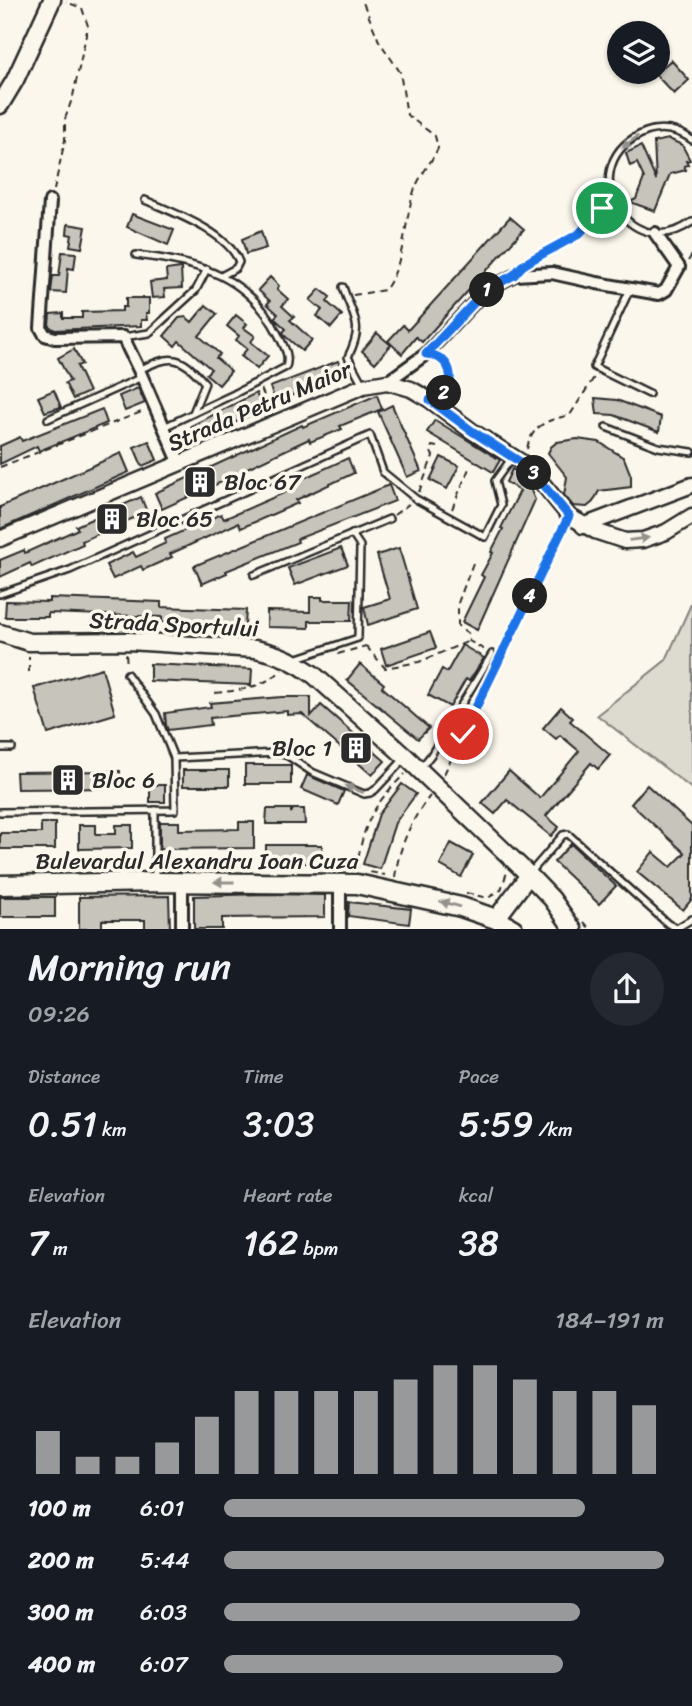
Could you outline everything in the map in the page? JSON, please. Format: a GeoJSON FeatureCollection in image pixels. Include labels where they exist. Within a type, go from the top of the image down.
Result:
{"type":"FeatureCollection","features":[{"type":"Feature","properties":{"kind":"main road"},"geometry":{"type":"LineString","coordinates":[[0,105],[15,80],[51,1]]}},
{"type":"Feature","properties":{"kind":"main road","name":"Strada Sportului"},"geometry":{"type":"LineString","coordinates":[[0,633],[30,642],[129,641],[255,649],[314,675],[403,760],[420,770],[529,875],[552,899],[573,929]]}},
{"type":"Feature","properties":{"kind":"main road"},"geometry":{"type":"LineString","coordinates":[[496,919],[529,875]]}},
{"type":"Feature","properties":{"kind":"main road","name":"Bulevardul Alexandru Ioan Cuza"},"geometry":{"type":"LineString","coordinates":[[0,885],[340,883],[374,886],[447,903],[496,919],[513,929]]}},
{"type":"Feature","properties":{"kind":"street"},"geometry":{"type":"LineString","coordinates":[[50,201],[41,328],[45,335],[55,338],[123,337],[180,464]]}},
{"type":"Feature","properties":{"kind":"street"},"geometry":{"type":"LineString","coordinates":[[387,382],[426,354],[486,290],[514,275],[552,273],[630,289],[659,293],[666,290],[679,267],[655,233]]}},
{"type":"Feature","properties":{"kind":"street","name":"Strada Petru Maior"},"geometry":{"type":"LineString","coordinates":[[0,539],[363,386],[387,382],[411,389],[472,431],[519,455],[569,516],[583,526],[625,541],[643,540],[666,532],[692,516]]}},
{"type":"Feature","properties":{"kind":"street"},"geometry":{"type":"LineString","coordinates":[[583,526],[692,485]]}},
{"type":"Feature","properties":{"kind":"street"},"geometry":{"type":"LineString","coordinates":[[182,882],[182,929]]}},
{"type":"Feature","properties":{"kind":"street"},"geometry":{"type":"LineString","coordinates":[[340,883],[340,929]]}},
{"type":"Feature","properties":{"kind":"lane"},"geometry":{"type":"LineString","coordinates":[[692,140],[686,135],[669,130],[651,130],[634,136],[621,148],[612,164],[609,181],[612,199],[619,212],[641,230],[655,233],[673,232],[692,222]]}},
{"type":"Feature","properties":{"kind":"lane"},"geometry":{"type":"LineString","coordinates":[[145,200],[191,220],[225,244],[239,262],[236,268],[223,275]]}},
{"type":"Feature","properties":{"kind":"lane"},"geometry":{"type":"LineString","coordinates":[[136,255],[161,258],[223,275],[250,295],[274,325],[288,353],[286,366],[164,427]]}},
{"type":"Feature","properties":{"kind":"lane"},"geometry":{"type":"LineString","coordinates":[[123,337],[149,333],[196,290],[206,269]]}},
{"type":"Feature","properties":{"kind":"lane"},"geometry":{"type":"LineString","coordinates":[[343,287],[358,323],[353,348],[348,357],[363,386]]}},
{"type":"Feature","properties":{"kind":"lane"},"geometry":{"type":"LineString","coordinates":[[630,289],[594,367],[649,394]]}},
{"type":"Feature","properties":{"kind":"lane"},"geometry":{"type":"LineString","coordinates":[[426,354],[440,357],[451,374],[448,388],[443,394],[430,400]]}},
{"type":"Feature","properties":{"kind":"lane"},"geometry":{"type":"LineString","coordinates":[[48,419],[141,374],[161,359],[179,360],[205,383],[192,414]]}},
{"type":"Feature","properties":{"kind":"lane"},"geometry":{"type":"LineString","coordinates":[[606,428],[658,447],[692,452]]}},
{"type":"Feature","properties":{"kind":"lane"},"geometry":{"type":"LineString","coordinates":[[0,594],[71,570],[370,435],[383,472],[416,499],[485,537],[501,505],[495,481],[519,455]]}},
{"type":"Feature","properties":{"kind":"lane"},"geometry":{"type":"LineString","coordinates":[[254,575],[389,519]]}},
{"type":"Feature","properties":{"kind":"lane"},"geometry":{"type":"LineString","coordinates":[[289,664],[358,638],[360,546],[352,534]]}},
{"type":"Feature","properties":{"kind":"lane"},"geometry":{"type":"LineString","coordinates":[[420,770],[492,653]]}},
{"type":"Feature","properties":{"kind":"lane"},"geometry":{"type":"LineString","coordinates":[[0,812],[175,810],[174,758],[156,715],[127,674]]}},
{"type":"Feature","properties":{"kind":"lane"},"geometry":{"type":"LineString","coordinates":[[0,748],[12,748]]}},
{"type":"Feature","properties":{"kind":"lane"},"geometry":{"type":"LineString","coordinates":[[174,758],[278,753],[288,756],[312,772],[364,793],[374,790],[403,760]]}},
{"type":"Feature","properties":{"kind":"lane"},"geometry":{"type":"LineString","coordinates":[[155,810],[155,882]]}},
{"type":"Feature","properties":{"kind":"lane"},"geometry":{"type":"LineString","coordinates":[[529,875],[563,835],[568,834],[668,923],[677,928],[692,919]]}},
{"type":"Feature","properties":{"kind":"path"},"geometry":{"type":"LineString","coordinates":[[347,302],[354,294],[384,290],[391,281],[415,189],[438,148],[435,136],[407,115],[400,72],[379,41],[362,0]]}},
{"type":"Feature","properties":{"kind":"path"},"geometry":{"type":"LineString","coordinates":[[50,201],[62,155],[65,119],[73,96],[88,26],[82,8],[69,2],[51,1]]}},
{"type":"Feature","properties":{"kind":"path"},"geometry":{"type":"LineString","coordinates":[[514,275],[522,266],[579,234],[612,199]]}},
{"type":"Feature","properties":{"kind":"path"},"geometry":{"type":"LineString","coordinates":[[519,455],[535,431],[546,421],[570,415],[598,369]]}},
{"type":"Feature","properties":{"kind":"path"},"geometry":{"type":"LineString","coordinates":[[258,382],[277,423]]}},
{"type":"Feature","properties":{"kind":"path"},"geometry":{"type":"LineString","coordinates":[[0,467],[155,407]]}},
{"type":"Feature","properties":{"kind":"path"},"geometry":{"type":"LineString","coordinates":[[389,519],[416,499],[433,456],[430,450],[432,446],[437,447]]}},
{"type":"Feature","properties":{"kind":"path"},"geometry":{"type":"LineString","coordinates":[[448,517],[470,466]]}},
{"type":"Feature","properties":{"kind":"path"},"geometry":{"type":"LineString","coordinates":[[443,778],[569,516]]}},
{"type":"Feature","properties":{"kind":"path"},"geometry":{"type":"LineString","coordinates":[[469,641],[468,633],[458,626],[457,603],[473,563]]}},
{"type":"Feature","properties":{"kind":"path"},"geometry":{"type":"LineString","coordinates":[[358,638],[385,668],[419,662],[469,641]]}},
{"type":"Feature","properties":{"kind":"path"},"geometry":{"type":"LineString","coordinates":[[469,641],[500,658]]}},
{"type":"Feature","properties":{"kind":"path"},"geometry":{"type":"LineString","coordinates":[[29,651],[29,672]]}},
{"type":"Feature","properties":{"kind":"path"},"geometry":{"type":"LineString","coordinates":[[126,653],[127,674]]}},
{"type":"Feature","properties":{"kind":"path"},"geometry":{"type":"LineString","coordinates":[[215,693],[247,690],[270,681],[289,664]]}},
{"type":"Feature","properties":{"kind":"path"},"geometry":{"type":"LineString","coordinates":[[357,871],[364,827],[388,790],[408,771],[403,760]]}},
{"type":"Feature","properties":{"kind":"path"},"geometry":{"type":"LineString","coordinates":[[395,878],[402,845],[419,811],[432,794]]}},
{"type":"Feature","properties":{"kind":"path"},"geometry":{"type":"LineString","coordinates":[[457,891],[488,898],[501,890],[508,869]]}},
{"type":"Feature","properties":{"kind":"shaded area"},"geometry":{"type":"Polygon","coordinates":[[[692,602],[692,789],[597,715],[666,660],[692,602]]]}},
{"type":"Feature","properties":{"kind":"building"},"geometry":{"type":"Polygon","coordinates":[[[670,61],[689,80],[674,94],[664,84],[670,84],[670,61]]]}},
{"type":"Feature","properties":{"kind":"building"},"geometry":{"type":"Polygon","coordinates":[[[669,139],[682,145],[690,160],[686,161],[688,165],[684,166],[686,170],[670,174],[655,211],[630,202],[636,199],[644,178],[637,163],[630,166],[626,153],[641,146],[656,180],[654,142],[669,139]]]}},
{"type":"Feature","properties":{"kind":"building"},"geometry":{"type":"Polygon","coordinates":[[[132,214],[174,230],[168,245],[127,227],[132,214]]]}},
{"type":"Feature","properties":{"kind":"building"},"geometry":{"type":"Polygon","coordinates":[[[510,217],[524,229],[422,342],[416,337],[402,354],[388,341],[403,325],[408,330],[510,217]]]}},
{"type":"Feature","properties":{"kind":"building"},"geometry":{"type":"Polygon","coordinates":[[[68,224],[86,227],[82,248],[70,246],[72,235],[67,234],[68,224]]]}},
{"type":"Feature","properties":{"kind":"building"},"geometry":{"type":"Polygon","coordinates":[[[261,231],[266,248],[246,254],[242,239],[261,231]]]}},
{"type":"Feature","properties":{"kind":"building"},"geometry":{"type":"Polygon","coordinates":[[[62,252],[76,253],[74,269],[68,268],[66,293],[51,292],[53,276],[59,276],[62,252]]]}},
{"type":"Feature","properties":{"kind":"building"},"geometry":{"type":"Polygon","coordinates":[[[181,268],[182,288],[164,289],[165,297],[152,298],[150,282],[167,280],[166,270],[181,268]]]}},
{"type":"Feature","properties":{"kind":"building"},"geometry":{"type":"Polygon","coordinates":[[[270,277],[279,286],[277,289],[288,299],[282,306],[294,317],[290,320],[312,340],[302,351],[285,336],[283,332],[286,329],[274,318],[278,314],[267,304],[270,301],[258,290],[270,277]]]}},
{"type":"Feature","properties":{"kind":"building"},"geometry":{"type":"Polygon","coordinates":[[[320,289],[330,297],[327,302],[342,315],[331,328],[317,316],[322,310],[310,300],[320,289]]]}},
{"type":"Feature","properties":{"kind":"building"},"geometry":{"type":"Polygon","coordinates":[[[126,298],[149,298],[147,320],[141,320],[141,326],[55,330],[49,326],[50,314],[63,313],[63,318],[82,318],[82,312],[122,311],[122,307],[126,307],[126,298]]]}},
{"type":"Feature","properties":{"kind":"building"},"geometry":{"type":"Polygon","coordinates":[[[206,305],[217,314],[199,336],[220,354],[216,358],[231,371],[219,385],[206,374],[211,369],[179,341],[175,346],[164,336],[179,318],[186,317],[192,322],[206,305]]]}},
{"type":"Feature","properties":{"kind":"building"},"geometry":{"type":"Polygon","coordinates":[[[236,315],[247,324],[244,328],[255,336],[251,342],[268,356],[257,369],[241,356],[247,349],[236,340],[239,336],[227,326],[236,315]]]}},
{"type":"Feature","properties":{"kind":"building"},"geometry":{"type":"Polygon","coordinates":[[[377,333],[391,345],[375,363],[362,351],[377,333]]]}},
{"type":"Feature","properties":{"kind":"building"},"geometry":{"type":"Polygon","coordinates":[[[74,349],[82,364],[77,366],[89,392],[73,399],[65,383],[70,381],[58,358],[74,349]]]}},
{"type":"Feature","properties":{"kind":"building"},"geometry":{"type":"Polygon","coordinates":[[[338,361],[344,374],[276,402],[270,387],[338,361]]]}},
{"type":"Feature","properties":{"kind":"building"},"geometry":{"type":"Polygon","coordinates":[[[138,388],[145,403],[125,411],[119,396],[138,388]]]}},
{"type":"Feature","properties":{"kind":"building"},"geometry":{"type":"Polygon","coordinates":[[[54,390],[61,407],[45,412],[38,397],[54,390]]]}},
{"type":"Feature","properties":{"kind":"building"},"geometry":{"type":"Polygon","coordinates":[[[256,393],[263,409],[197,441],[191,426],[256,393]]]}},
{"type":"Feature","properties":{"kind":"building"},"geometry":{"type":"Polygon","coordinates":[[[377,395],[382,409],[340,426],[342,429],[310,442],[309,439],[162,509],[155,493],[302,425],[303,427],[377,395]]]}},
{"type":"Feature","properties":{"kind":"building"},"geometry":{"type":"Polygon","coordinates":[[[595,398],[617,400],[661,417],[659,432],[614,415],[597,414],[595,398]]]}},
{"type":"Feature","properties":{"kind":"building"},"geometry":{"type":"Polygon","coordinates":[[[392,405],[421,471],[407,477],[378,412],[392,405]]]}},
{"type":"Feature","properties":{"kind":"building"},"geometry":{"type":"Polygon","coordinates":[[[102,409],[107,423],[39,451],[37,446],[0,464],[0,446],[20,437],[22,441],[102,409]]]}},
{"type":"Feature","properties":{"kind":"building"},"geometry":{"type":"Polygon","coordinates":[[[435,420],[500,460],[493,472],[427,432],[435,420]]]}},
{"type":"Feature","properties":{"kind":"building"},"geometry":{"type":"Polygon","coordinates":[[[577,439],[599,442],[624,458],[631,476],[631,487],[599,491],[587,507],[573,506],[564,495],[567,477],[548,453],[557,442],[577,439]]]}},
{"type":"Feature","properties":{"kind":"building"},"geometry":{"type":"Polygon","coordinates":[[[149,441],[157,460],[142,466],[134,447],[149,441]]]}},
{"type":"Feature","properties":{"kind":"building"},"geometry":{"type":"Polygon","coordinates":[[[121,453],[129,472],[0,529],[0,507],[121,453]]]}},
{"type":"Feature","properties":{"kind":"building"},"geometry":{"type":"Polygon","coordinates":[[[441,457],[459,466],[447,489],[430,480],[441,457]]]}},
{"type":"Feature","properties":{"kind":"building"},"geometry":{"type":"Polygon","coordinates":[[[348,458],[354,473],[296,500],[298,503],[241,528],[238,523],[170,554],[172,557],[143,570],[141,566],[113,579],[106,565],[133,552],[136,557],[166,543],[165,539],[221,514],[224,519],[293,489],[291,484],[348,458]]]}},
{"type":"Feature","properties":{"kind":"building"},"geometry":{"type":"Polygon","coordinates":[[[512,469],[526,478],[535,500],[477,630],[462,622],[484,577],[481,575],[493,553],[491,552],[503,529],[501,528],[520,491],[506,482],[512,469]]]}},
{"type":"Feature","properties":{"kind":"building"},"geometry":{"type":"Polygon","coordinates":[[[389,485],[395,501],[297,539],[298,542],[226,571],[227,573],[202,584],[194,566],[389,485]]]}},
{"type":"Feature","properties":{"kind":"building"},"geometry":{"type":"Polygon","coordinates":[[[141,497],[147,512],[32,567],[30,563],[0,577],[0,560],[24,550],[25,553],[78,529],[76,526],[141,497]]]}},
{"type":"Feature","properties":{"kind":"building"},"geometry":{"type":"Polygon","coordinates":[[[341,548],[348,565],[295,585],[288,568],[341,548]]]}},
{"type":"Feature","properties":{"kind":"building"},"geometry":{"type":"Polygon","coordinates":[[[399,548],[417,609],[368,625],[364,607],[390,599],[377,555],[399,548]]]}},
{"type":"Feature","properties":{"kind":"building"},"geometry":{"type":"Polygon","coordinates":[[[310,597],[322,597],[322,600],[352,600],[351,621],[309,621],[309,628],[267,627],[267,611],[310,612],[310,597]]]}},
{"type":"Feature","properties":{"kind":"building"},"geometry":{"type":"Polygon","coordinates":[[[49,598],[161,602],[161,607],[246,610],[245,625],[162,622],[162,617],[48,613],[48,617],[5,617],[6,601],[49,602],[49,598]]]}},
{"type":"Feature","properties":{"kind":"building"},"geometry":{"type":"Polygon","coordinates":[[[430,632],[436,648],[386,665],[381,649],[430,632]]]}},
{"type":"Feature","properties":{"kind":"building"},"geometry":{"type":"Polygon","coordinates":[[[462,645],[484,658],[469,681],[466,679],[450,707],[428,695],[442,669],[447,672],[462,645]]]}},
{"type":"Feature","properties":{"kind":"building"},"geometry":{"type":"Polygon","coordinates":[[[150,664],[252,669],[251,685],[150,681],[150,664]]]}},
{"type":"Feature","properties":{"kind":"building"},"geometry":{"type":"Polygon","coordinates":[[[360,664],[429,728],[418,739],[347,680],[360,664]]]}},
{"type":"Feature","properties":{"kind":"building"},"geometry":{"type":"Polygon","coordinates":[[[102,668],[115,714],[48,734],[34,688],[102,668]]]}},
{"type":"Feature","properties":{"kind":"building"},"geometry":{"type":"Polygon","coordinates":[[[311,697],[311,716],[321,705],[385,761],[372,775],[302,714],[287,715],[287,711],[210,718],[211,725],[168,730],[166,725],[165,713],[211,707],[210,703],[311,697]]]}},
{"type":"Feature","properties":{"kind":"building"},"geometry":{"type":"Polygon","coordinates":[[[561,707],[573,718],[570,721],[610,755],[598,769],[591,763],[546,816],[559,827],[551,836],[507,800],[495,814],[482,803],[509,771],[540,798],[579,751],[560,735],[556,739],[543,728],[561,707]]]}},
{"type":"Feature","properties":{"kind":"building"},"geometry":{"type":"Polygon","coordinates":[[[245,765],[291,765],[291,784],[245,784],[245,765]]]}},
{"type":"Feature","properties":{"kind":"building"},"geometry":{"type":"Polygon","coordinates":[[[183,770],[229,770],[229,786],[183,786],[183,770]]]}},
{"type":"Feature","properties":{"kind":"building","name":"Bloc 6"},"geometry":{"type":"Polygon","coordinates":[[[120,771],[120,788],[17,789],[16,772],[120,771]]]}},
{"type":"Feature","properties":{"kind":"building"},"geometry":{"type":"Polygon","coordinates":[[[307,775],[344,791],[338,805],[301,789],[307,775]]]}},
{"type":"Feature","properties":{"kind":"building"},"geometry":{"type":"Polygon","coordinates":[[[402,784],[416,794],[395,823],[380,869],[363,864],[379,814],[402,784]]]}},
{"type":"Feature","properties":{"kind":"building"},"geometry":{"type":"Polygon","coordinates":[[[150,785],[165,785],[165,802],[150,802],[150,785]]]}},
{"type":"Feature","properties":{"kind":"building"},"geometry":{"type":"Polygon","coordinates":[[[647,785],[692,826],[692,899],[683,910],[637,872],[653,852],[671,867],[685,853],[631,804],[647,785]]]}},
{"type":"Feature","properties":{"kind":"building"},"geometry":{"type":"Polygon","coordinates":[[[267,809],[291,809],[291,813],[293,809],[304,809],[305,824],[266,824],[267,809]]]}},
{"type":"Feature","properties":{"kind":"building"},"geometry":{"type":"Polygon","coordinates":[[[160,822],[179,822],[179,830],[239,829],[239,822],[254,822],[254,848],[160,849],[160,822]]]}},
{"type":"Feature","properties":{"kind":"building"},"geometry":{"type":"Polygon","coordinates":[[[41,823],[55,823],[55,849],[0,849],[0,833],[41,833],[41,823]]]}},
{"type":"Feature","properties":{"kind":"building"},"geometry":{"type":"Polygon","coordinates":[[[79,825],[96,825],[96,834],[116,834],[116,825],[132,825],[132,848],[79,849],[79,825]]]}},
{"type":"Feature","properties":{"kind":"building"},"geometry":{"type":"Polygon","coordinates":[[[451,843],[473,855],[461,877],[440,865],[451,843]]]}},
{"type":"Feature","properties":{"kind":"building"},"geometry":{"type":"Polygon","coordinates":[[[571,844],[616,886],[599,904],[554,862],[571,844]]]}},
{"type":"Feature","properties":{"kind":"building"},"geometry":{"type":"Polygon","coordinates":[[[266,845],[322,845],[322,863],[266,863],[266,845]]]}},
{"type":"Feature","properties":{"kind":"building"},"geometry":{"type":"Polygon","coordinates":[[[325,895],[325,917],[222,918],[222,929],[194,929],[194,896],[325,895]]]}},
{"type":"Feature","properties":{"kind":"building"},"geometry":{"type":"Polygon","coordinates":[[[169,896],[170,929],[145,929],[145,920],[102,920],[102,929],[79,929],[79,897],[169,896]]]}},
{"type":"Feature","properties":{"kind":"building"},"geometry":{"type":"Polygon","coordinates":[[[0,897],[55,897],[55,917],[0,917],[0,897]]]}},
{"type":"Feature","properties":{"kind":"building"},"geometry":{"type":"Polygon","coordinates":[[[349,902],[411,909],[409,924],[348,916],[349,902]]]}},
{"type":"Feature","properties":{"kind":"place","name":"Bloc 67"},"geometry":{"type":"Point","coordinates":[200,482]}},
{"type":"Feature","properties":{"kind":"place","name":"Bloc 65"},"geometry":{"type":"Point","coordinates":[112,519]}},
{"type":"Feature","properties":{"kind":"place","name":"Bloc 1"},"geometry":{"type":"Point","coordinates":[356,748]}},
{"type":"Feature","properties":{"kind":"place","name":"Bloc 6"},"geometry":{"type":"Point","coordinates":[68,780]}},
{"type":"Feature","properties":{"kind":"route"},"geometry":{"type":"LineString","coordinates":[[463,734],[569,516],[528,467],[430,400],[443,394],[448,388],[451,374],[440,357],[426,354],[486,290],[514,275],[533,259],[579,234],[602,208]]}}]}
